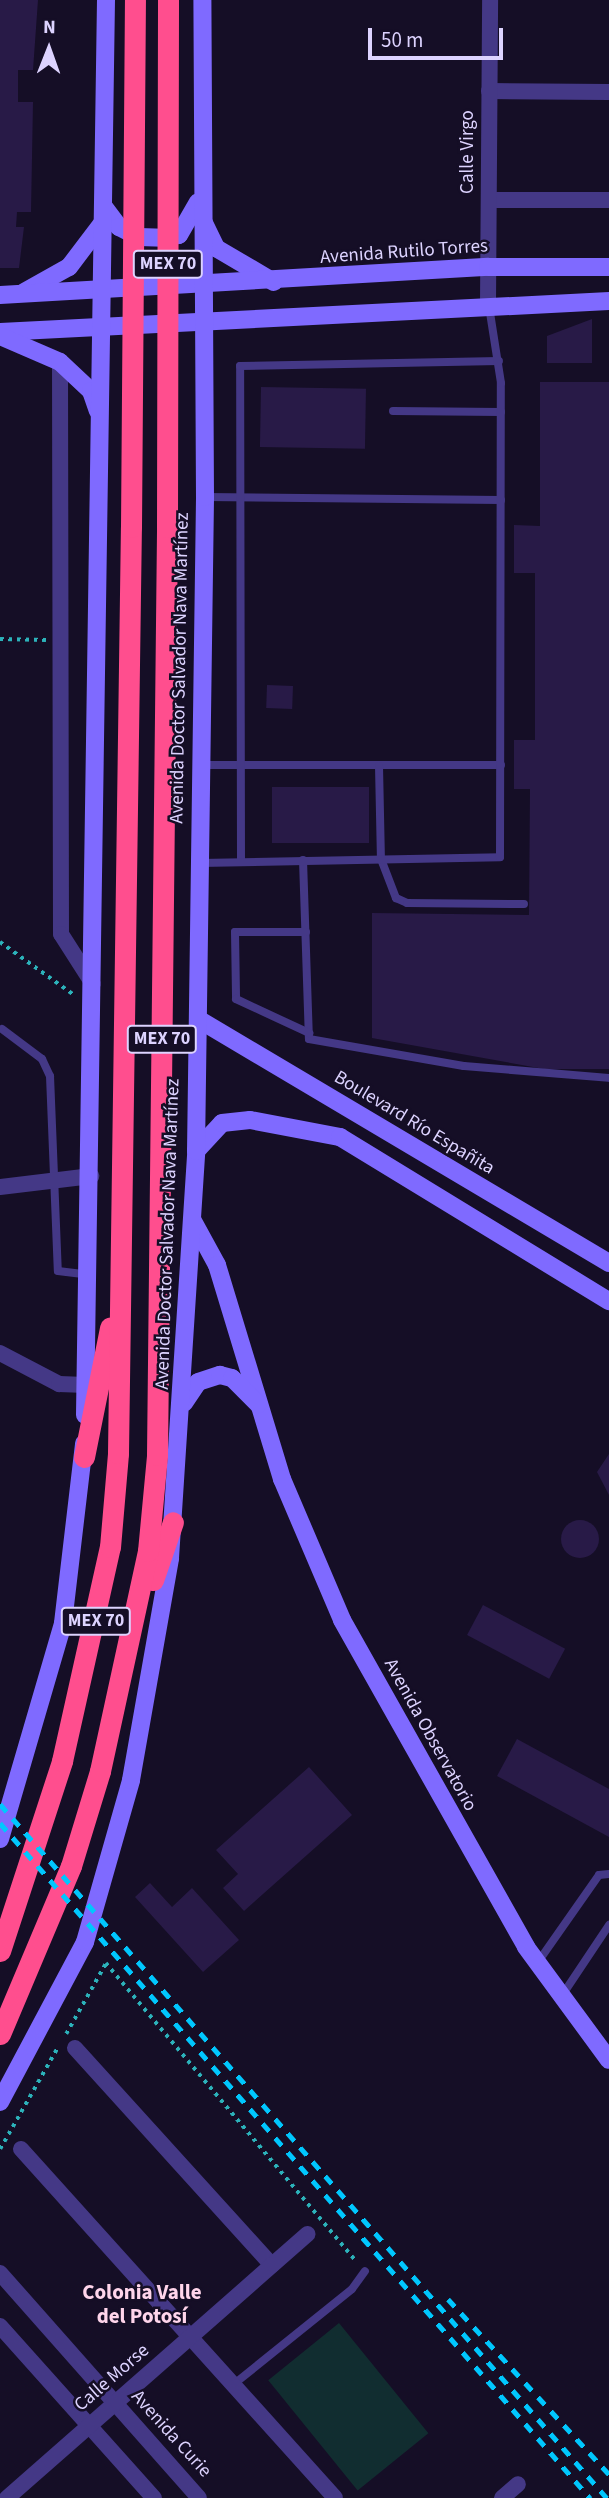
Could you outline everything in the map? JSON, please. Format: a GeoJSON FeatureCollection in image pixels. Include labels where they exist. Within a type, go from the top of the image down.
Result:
{"type":"FeatureCollection","features":[{"type":"Feature","properties":{"kind":"highway","name":"MEX 70"},"geometry":{"type":"LineString","coordinates":[[0,1951],[62,1761],[97,1619],[118,1453],[131,527],[135,0]]}},
{"type":"Feature","properties":{"kind":"highway","name":"Avenida Doctor Salvador Nava Martínez"},"geometry":{"type":"LineString","coordinates":[[0,2034],[71,1866],[133,1639],[157,1455],[167,527],[168,0]]}},
{"type":"Feature","properties":{"kind":"highway"},"geometry":{"type":"LineString","coordinates":[[83,1457],[121,1278]]}},
{"type":"Feature","properties":{"kind":"highway"},"geometry":{"type":"LineString","coordinates":[[133,1639],[173,1522]]}},
{"type":"Feature","properties":{"kind":"main road"},"geometry":{"type":"LineString","coordinates":[[0,1839],[63,1623],[83,1457],[91,1176],[106,0]]}},
{"type":"Feature","properties":{"kind":"main road","name":"Avenida Doctor Salvador Nava Martínez"},"geometry":{"type":"LineString","coordinates":[[0,2102],[62,1993],[109,1865],[158,1648],[173,1522],[184,1403],[196,1151],[205,497],[200,197],[202,0]]}},
{"type":"Feature","properties":{"kind":"main road"},"geometry":{"type":"LineString","coordinates":[[104,214],[118,227],[163,238],[179,234],[200,197]]}},
{"type":"Feature","properties":{"kind":"main road"},"geometry":{"type":"LineString","coordinates":[[20,293],[69,267],[104,214]]}},
{"type":"Feature","properties":{"kind":"main road"},"geometry":{"type":"LineString","coordinates":[[201,216],[216,248],[274,282]]}},
{"type":"Feature","properties":{"kind":"main road","name":"Avenida Rutilo Torres"},"geometry":{"type":"LineString","coordinates":[[0,295],[102,292],[488,267],[609,267]]}},
{"type":"Feature","properties":{"kind":"main road"},"geometry":{"type":"LineString","coordinates":[[0,334],[203,317],[488,303],[609,301]]}},
{"type":"Feature","properties":{"kind":"main road"},"geometry":{"type":"LineString","coordinates":[[0,334],[60,362],[90,391],[101,417]]}},
{"type":"Feature","properties":{"kind":"main road","name":"Boulevard Río Españita"},"geometry":{"type":"LineString","coordinates":[[198,1019],[609,1263]]}},
{"type":"Feature","properties":{"kind":"main road"},"geometry":{"type":"LineString","coordinates":[[196,1151],[222,1124],[250,1120],[340,1137],[609,1301]]}},
{"type":"Feature","properties":{"kind":"main road","name":"Avenida Observatorio"},"geometry":{"type":"LineString","coordinates":[[193,1221],[217,1265],[282,1479],[342,1620],[537,1964],[560,1999],[609,2060]]}},
{"type":"Feature","properties":{"kind":"main road","name":"Avenida Observatorio"},"geometry":{"type":"LineString","coordinates":[[184,1403],[198,1382],[220,1376],[232,1378],[261,1406]]}},
{"type":"Feature","properties":{"kind":"street","name":"Calle Virgo"},"geometry":{"type":"LineString","coordinates":[[488,303],[490,0]]}},
{"type":"Feature","properties":{"kind":"street"},"geometry":{"type":"LineString","coordinates":[[489,91],[609,92]]}},
{"type":"Feature","properties":{"kind":"street"},"geometry":{"type":"LineString","coordinates":[[489,200],[609,200]]}},
{"type":"Feature","properties":{"kind":"street"},"geometry":{"type":"LineString","coordinates":[[60,362],[61,934],[93,984]]}},
{"type":"Feature","properties":{"kind":"street"},"geometry":{"type":"LineString","coordinates":[[0,1187],[91,1176]]}},
{"type":"Feature","properties":{"kind":"street"},"geometry":{"type":"LineString","coordinates":[[0,1353],[59,1384],[86,1385]]}},
{"type":"Feature","properties":{"kind":"street"},"geometry":{"type":"LineString","coordinates":[[75,2048],[272,2265]]}},
{"type":"Feature","properties":{"kind":"street"},"geometry":{"type":"LineString","coordinates":[[21,2149],[192,2335],[335,2498]]}},
{"type":"Feature","properties":{"kind":"street","name":"Calle Morse"},"geometry":{"type":"LineString","coordinates":[[6,2495],[307,2234]]}},
{"type":"Feature","properties":{"kind":"street","name":"Avenida Curie"},"geometry":{"type":"LineString","coordinates":[[0,2273],[199,2498]]}},
{"type":"Feature","properties":{"kind":"street"},"geometry":{"type":"LineString","coordinates":[[0,2326],[154,2498]]}},
{"type":"Feature","properties":{"kind":"street"},"geometry":{"type":"LineString","coordinates":[[502,2498],[518,2484]]}},
{"type":"Feature","properties":{"kind":"lane"},"geometry":{"type":"LineString","coordinates":[[200,863],[500,857],[501,412],[499,361],[488,303]]}},
{"type":"Feature","properties":{"kind":"lane"},"geometry":{"type":"LineString","coordinates":[[241,862],[243,766],[240,366],[499,361]]}},
{"type":"Feature","properties":{"kind":"lane"},"geometry":{"type":"LineString","coordinates":[[393,411],[501,412]]}},
{"type":"Feature","properties":{"kind":"lane"},"geometry":{"type":"LineString","coordinates":[[205,497],[501,500]]}},
{"type":"Feature","properties":{"kind":"lane"},"geometry":{"type":"LineString","coordinates":[[201,765],[501,765]]}},
{"type":"Feature","properties":{"kind":"lane"},"geometry":{"type":"LineString","coordinates":[[379,766],[381,859],[396,898],[407,903],[524,904]]}},
{"type":"Feature","properties":{"kind":"lane"},"geometry":{"type":"LineString","coordinates":[[303,860],[309,1039],[464,1066],[609,1079]]}},
{"type":"Feature","properties":{"kind":"lane"},"geometry":{"type":"LineString","coordinates":[[306,932],[235,932],[236,999],[309,1033]]}},
{"type":"Feature","properties":{"kind":"lane"},"geometry":{"type":"LineString","coordinates":[[2,1030],[42,1059],[50,1076],[58,1180],[58,1271],[89,1275]]}},
{"type":"Feature","properties":{"kind":"lane"},"geometry":{"type":"LineString","coordinates":[[537,1964],[599,1875],[609,1874]]}},
{"type":"Feature","properties":{"kind":"lane"},"geometry":{"type":"LineString","coordinates":[[560,1999],[609,1925]]}},
{"type":"Feature","properties":{"kind":"lane"},"geometry":{"type":"LineString","coordinates":[[234,2384],[352,2289],[365,2271]]}},
{"type":"Feature","properties":{"kind":"path"},"geometry":{"type":"LineString","coordinates":[[0,639],[62,640]]}},
{"type":"Feature","properties":{"kind":"path"},"geometry":{"type":"LineString","coordinates":[[0,942],[93,1009]]}},
{"type":"Feature","properties":{"kind":"path"},"geometry":{"type":"LineString","coordinates":[[0,2149],[106,1963],[365,2271]]}},
{"type":"Feature","properties":{"kind":"green space"},"geometry":{"type":"Polygon","coordinates":[[[339,2323],[428,2433],[358,2491],[268,2380],[339,2323]]]}},
{"type":"Feature","properties":{"kind":"building"},"geometry":{"type":"Polygon","coordinates":[[[0,0],[38,0],[33,70],[18,70],[18,102],[33,102],[31,212],[17,212],[16,227],[24,227],[19,268],[0,268],[0,0]]]}},
{"type":"Feature","properties":{"kind":"building"},"geometry":{"type":"Polygon","coordinates":[[[592,319],[592,363],[547,363],[547,336],[592,319]]]}},
{"type":"Feature","properties":{"kind":"building"},"geometry":{"type":"Polygon","coordinates":[[[540,382],[609,382],[609,1069],[544,1069],[372,1038],[372,913],[529,915],[530,789],[514,789],[514,740],[535,740],[535,573],[514,573],[514,525],[540,526],[540,382]]]}},
{"type":"Feature","properties":{"kind":"building"},"geometry":{"type":"Polygon","coordinates":[[[261,387],[366,389],[365,449],[260,447],[261,387]]]}},
{"type":"Feature","properties":{"kind":"building"},"geometry":{"type":"Polygon","coordinates":[[[267,685],[293,686],[292,709],[266,708],[267,685]]]}},
{"type":"Feature","properties":{"kind":"building"},"geometry":{"type":"Polygon","coordinates":[[[272,787],[369,787],[369,843],[272,843],[272,787]]]}},
{"type":"Feature","properties":{"kind":"building"},"geometry":{"type":"Polygon","coordinates":[[[609,1454],[609,1495],[597,1472],[609,1454]]]}},
{"type":"Feature","properties":{"kind":"building"},"geometry":{"type":"Polygon","coordinates":[[[580,1520],[594,1525],[599,1539],[594,1553],[580,1558],[566,1553],[561,1539],[566,1525],[580,1520]]]}},
{"type":"Feature","properties":{"kind":"building"},"geometry":{"type":"Polygon","coordinates":[[[483,1605],[565,1649],[549,1679],[467,1635],[483,1605]]]}},
{"type":"Feature","properties":{"kind":"building"},"geometry":{"type":"Polygon","coordinates":[[[517,1739],[609,1789],[609,1837],[497,1776],[517,1739]]]}},
{"type":"Feature","properties":{"kind":"building"},"geometry":{"type":"Polygon","coordinates":[[[309,1767],[352,1815],[244,1911],[223,1888],[238,1874],[216,1850],[309,1767]]]}},
{"type":"Feature","properties":{"kind":"building"},"geometry":{"type":"Polygon","coordinates":[[[150,1883],[172,1907],[192,1888],[239,1940],[203,1972],[135,1897],[150,1883]]]}},
{"type":"Feature","properties":{"kind":"railway"},"geometry":{"type":"LineString","coordinates":[[0,1804],[607,2498]]}},
{"type":"Feature","properties":{"kind":"railway"},"geometry":{"type":"LineString","coordinates":[[0,1823],[590,2498]]}},
{"type":"Feature","properties":{"kind":"railway"},"geometry":{"type":"LineString","coordinates":[[448,2299],[609,2474]]}},
{"type":"Feature","properties":{"kind":"district","name":"Colonia Valle del Potosí"},"geometry":{"type":"Point","coordinates":[142,2304]}}]}
